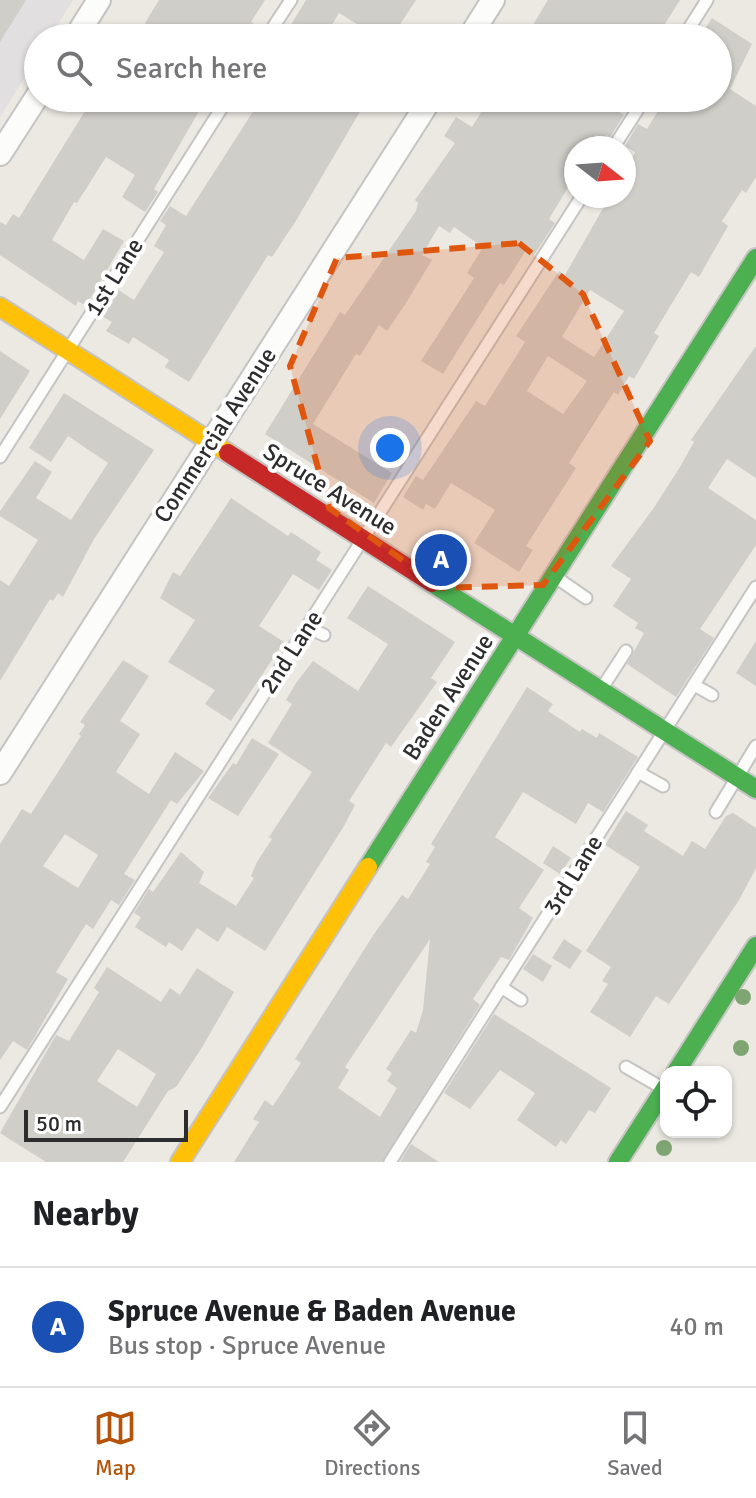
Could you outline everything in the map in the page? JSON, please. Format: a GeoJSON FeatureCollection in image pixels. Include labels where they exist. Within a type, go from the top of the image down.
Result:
{"type":"FeatureCollection","features":[{"type":"Feature","properties":{"kind":"main road","name":"Baden Avenue"},"geometry":{"type":"LineString","coordinates":[[180,1162],[756,258]]}},
{"type":"Feature","properties":{"kind":"main road","name":"Spruce Avenue"},"geometry":{"type":"LineString","coordinates":[[0,307],[756,789]]}},
{"type":"Feature","properties":{"kind":"main road"},"geometry":{"type":"LineString","coordinates":[[680,1066],[756,946]]}},
{"type":"Feature","properties":{"kind":"main road"},"geometry":{"type":"LineString","coordinates":[[618,1162],[660,1096]]}},
{"type":"Feature","properties":{"kind":"street"},"geometry":{"type":"LineString","coordinates":[[84,24],[99,0]]}},
{"type":"Feature","properties":{"kind":"street"},"geometry":{"type":"LineString","coordinates":[[478,24],[493,0]]}},
{"type":"Feature","properties":{"kind":"street"},"geometry":{"type":"LineString","coordinates":[[0,154],[27,112]]}},
{"type":"Feature","properties":{"kind":"street","name":"Commercial Avenue"},"geometry":{"type":"LineString","coordinates":[[0,773],[422,112]]}},
{"type":"Feature","properties":{"kind":"lane"},"geometry":{"type":"LineString","coordinates":[[275,24],[291,0]]}},
{"type":"Feature","properties":{"kind":"lane"},"geometry":{"type":"LineString","coordinates":[[692,24],[707,0]]}},
{"type":"Feature","properties":{"kind":"lane","name":"1st Lane"},"geometry":{"type":"LineString","coordinates":[[0,457],[219,112]]}},
{"type":"Feature","properties":{"kind":"lane"},"geometry":{"type":"LineString","coordinates":[[621,136],[636,112]]}},
{"type":"Feature","properties":{"kind":"lane","name":"2nd Lane"},"geometry":{"type":"LineString","coordinates":[[0,1107],[574,208]]}},
{"type":"Feature","properties":{"kind":"lane"},"geometry":{"type":"LineString","coordinates":[[554,576],[586,598]]}},
{"type":"Feature","properties":{"kind":"lane","name":"3rd Lane"},"geometry":{"type":"LineString","coordinates":[[390,1162],[756,587]]}},
{"type":"Feature","properties":{"kind":"lane"},"geometry":{"type":"LineString","coordinates":[[307,627],[324,635]]}},
{"type":"Feature","properties":{"kind":"lane"},"geometry":{"type":"LineString","coordinates":[[601,690],[626,651]]}},
{"type":"Feature","properties":{"kind":"lane"},"geometry":{"type":"LineString","coordinates":[[694,685],[712,695]]}},
{"type":"Feature","properties":{"kind":"lane"},"geometry":{"type":"LineString","coordinates":[[716,812],[756,746]]}},
{"type":"Feature","properties":{"kind":"lane"},"geometry":{"type":"LineString","coordinates":[[638,772],[663,786]]}},
{"type":"Feature","properties":{"kind":"lane"},"geometry":{"type":"LineString","coordinates":[[501,987],[521,1000]]}},
{"type":"Feature","properties":{"kind":"lane"},"geometry":{"type":"LineString","coordinates":[[626,1067],[660,1085]]}},
{"type":"Feature","properties":{"kind":"highlighted area"},"geometry":{"type":"Polygon","coordinates":[[[519,243],[583,294],[650,441],[543,585],[442,588],[329,508],[290,366],[337,258],[519,243]]]}},
{"type":"Feature","properties":{"kind":"shaded area"},"geometry":{"type":"Polygon","coordinates":[[[0,0],[73,0],[58,24],[24,24],[24,78],[0,117],[0,0]]]}},
{"type":"Feature","properties":{"kind":"building"},"geometry":{"type":"Polygon","coordinates":[[[0,0],[26,0],[0,42],[0,0]]]}},
{"type":"Feature","properties":{"kind":"building"},"geometry":{"type":"Polygon","coordinates":[[[159,0],[265,0],[251,22],[254,24],[144,24],[159,0]]]}},
{"type":"Feature","properties":{"kind":"building"},"geometry":{"type":"Polygon","coordinates":[[[306,0],[416,0],[400,24],[357,24],[339,13],[332,24],[291,24],[306,0]]]}},
{"type":"Feature","properties":{"kind":"building"},"geometry":{"type":"Polygon","coordinates":[[[548,0],[680,0],[665,24],[533,24],[548,0]]]}},
{"type":"Feature","properties":{"kind":"building"},"geometry":{"type":"Polygon","coordinates":[[[732,31],[752,44],[732,85],[732,31]]]}},
{"type":"Feature","properties":{"kind":"building"},"geometry":{"type":"Polygon","coordinates":[[[732,90],[756,106],[756,177],[746,193],[742,190],[722,221],[728,226],[699,277],[691,272],[654,333],[659,336],[634,379],[629,376],[618,395],[614,392],[569,463],[576,468],[526,546],[533,550],[519,572],[474,543],[495,510],[451,483],[435,509],[426,504],[423,510],[403,497],[416,476],[423,480],[476,401],[485,406],[525,342],[516,336],[559,271],[565,275],[603,208],[636,208],[636,136],[631,136],[638,124],[647,129],[657,112],[732,112],[732,90]],[[590,290],[562,337],[594,357],[624,311],[590,290]],[[548,356],[527,391],[563,414],[587,381],[548,356]]]}},
{"type":"Feature","properties":{"kind":"building"},"geometry":{"type":"Polygon","coordinates":[[[84,112],[199,112],[154,189],[158,192],[145,212],[122,197],[135,175],[106,157],[77,203],[74,202],[52,240],[84,260],[103,229],[124,241],[86,306],[78,301],[76,306],[0,255],[0,222],[6,225],[13,214],[19,218],[84,112]]]}},
{"type":"Feature","properties":{"kind":"building"},"geometry":{"type":"Polygon","coordinates":[[[253,112],[360,112],[297,219],[272,257],[268,255],[189,382],[165,367],[169,360],[133,337],[129,344],[106,331],[112,322],[100,315],[117,289],[134,300],[164,252],[154,246],[166,225],[160,221],[170,206],[186,216],[253,112]]]}},
{"type":"Feature","properties":{"kind":"building"},"geometry":{"type":"Polygon","coordinates":[[[481,112],[619,112],[624,115],[611,136],[564,136],[564,194],[549,219],[555,223],[534,255],[526,250],[504,285],[500,283],[443,374],[421,361],[474,278],[467,273],[483,247],[454,227],[450,233],[439,226],[422,255],[432,260],[406,303],[387,331],[379,325],[360,356],[356,354],[313,424],[392,473],[374,503],[265,434],[340,312],[345,315],[416,211],[418,203],[415,200],[455,143],[444,136],[456,117],[472,127],[481,112]]]}},
{"type":"Feature","properties":{"kind":"building"},"geometry":{"type":"Polygon","coordinates":[[[756,346],[756,478],[727,459],[708,488],[756,520],[756,545],[700,629],[714,638],[676,697],[627,664],[644,633],[635,628],[638,623],[613,606],[631,579],[611,566],[653,509],[694,442],[691,440],[756,346]]]}},
{"type":"Feature","properties":{"kind":"building"},"geometry":{"type":"Polygon","coordinates":[[[0,351],[30,371],[0,419],[0,351]]]}},
{"type":"Feature","properties":{"kind":"building"},"geometry":{"type":"Polygon","coordinates":[[[64,393],[154,450],[94,539],[63,597],[58,593],[53,601],[50,599],[0,681],[0,580],[9,586],[38,540],[0,516],[0,511],[35,461],[52,472],[36,498],[71,520],[108,463],[68,436],[51,462],[29,448],[64,393]]]}},
{"type":"Feature","properties":{"kind":"building"},"geometry":{"type":"Polygon","coordinates":[[[231,498],[288,536],[291,532],[321,552],[316,560],[332,570],[319,590],[293,574],[259,626],[284,642],[231,721],[205,704],[215,690],[168,662],[195,620],[160,598],[173,572],[180,576],[231,498]]]}},
{"type":"Feature","properties":{"kind":"building"},"geometry":{"type":"Polygon","coordinates":[[[368,586],[455,642],[431,678],[437,682],[391,747],[386,743],[349,801],[355,805],[344,826],[265,951],[227,927],[218,942],[197,928],[182,951],[169,942],[166,947],[135,927],[141,917],[134,913],[149,889],[153,892],[181,852],[204,872],[199,883],[236,906],[254,878],[251,876],[257,862],[272,839],[269,837],[312,772],[268,743],[292,704],[286,700],[296,683],[313,661],[358,691],[388,644],[347,618],[368,586]]]}},
{"type":"Feature","properties":{"kind":"building"},"geometry":{"type":"Polygon","coordinates":[[[756,641],[756,686],[736,673],[756,641]]]}},
{"type":"Feature","properties":{"kind":"building"},"geometry":{"type":"Polygon","coordinates":[[[123,660],[149,676],[120,721],[140,734],[116,772],[149,794],[175,752],[204,771],[177,804],[171,800],[124,874],[135,880],[119,905],[111,900],[93,929],[86,924],[56,972],[68,979],[27,1050],[13,1041],[0,1060],[0,844],[22,809],[31,814],[81,736],[79,734],[85,725],[80,722],[123,660]],[[65,834],[43,866],[78,888],[98,855],[65,834]]]}},
{"type":"Feature","properties":{"kind":"building"},"geometry":{"type":"Polygon","coordinates":[[[527,687],[553,704],[548,711],[580,732],[582,729],[597,738],[599,733],[638,757],[603,812],[588,803],[576,824],[523,792],[495,837],[544,870],[519,908],[533,918],[509,960],[501,957],[473,999],[480,1005],[382,1162],[234,1162],[259,1122],[253,1119],[265,1100],[273,1106],[301,1063],[295,1059],[374,934],[402,895],[408,899],[430,864],[426,862],[435,847],[431,844],[527,687]],[[430,939],[345,1067],[349,1070],[338,1088],[380,1117],[397,1088],[387,1081],[392,1073],[386,1069],[411,1030],[416,1033],[423,1010],[430,939]]]}},
{"type":"Feature","properties":{"kind":"building"},"geometry":{"type":"Polygon","coordinates":[[[252,738],[279,754],[238,816],[208,798],[233,763],[236,765],[252,738]]]}},
{"type":"Feature","properties":{"kind":"building"},"geometry":{"type":"Polygon","coordinates":[[[626,811],[648,825],[644,831],[683,856],[692,841],[705,849],[726,816],[733,813],[756,828],[756,868],[739,900],[669,1004],[656,996],[630,1037],[590,1012],[608,984],[602,981],[611,967],[586,951],[640,867],[605,845],[626,811]]]}},
{"type":"Feature","properties":{"kind":"building"},"geometry":{"type":"Polygon","coordinates":[[[553,846],[571,858],[560,874],[543,863],[553,846]]]}},
{"type":"Feature","properties":{"kind":"building"},"geometry":{"type":"Polygon","coordinates":[[[564,939],[582,951],[570,969],[552,958],[564,939]]]}},
{"type":"Feature","properties":{"kind":"building"},"geometry":{"type":"Polygon","coordinates":[[[533,954],[552,966],[543,982],[523,969],[533,954]]]}},
{"type":"Feature","properties":{"kind":"building"},"geometry":{"type":"Polygon","coordinates":[[[107,967],[161,1002],[170,988],[180,995],[197,968],[234,992],[201,1049],[176,1087],[168,1091],[123,1162],[46,1162],[0,1133],[56,1035],[69,1041],[99,992],[94,988],[107,967]],[[118,1049],[97,1081],[137,1107],[156,1074],[118,1049]]]}},
{"type":"Feature","properties":{"kind":"building"},"geometry":{"type":"Polygon","coordinates":[[[494,1014],[611,1088],[595,1113],[589,1110],[566,1144],[561,1140],[556,1147],[517,1120],[535,1093],[500,1070],[470,1109],[444,1093],[494,1014]]]}},
{"type":"Feature","properties":{"kind":"building"},"geometry":{"type":"Polygon","coordinates":[[[411,1144],[439,1162],[400,1162],[411,1144]]]}},
{"type":"Feature","properties":{"kind":"traffic: fast"},"geometry":{"type":"LineString","coordinates":[[368,867],[756,258]]}},
{"type":"Feature","properties":{"kind":"traffic: fast"},"geometry":{"type":"LineString","coordinates":[[432,583],[756,789]]}},
{"type":"Feature","properties":{"kind":"traffic: fast"},"geometry":{"type":"LineString","coordinates":[[680,1066],[756,946]]}},
{"type":"Feature","properties":{"kind":"traffic: fast"},"geometry":{"type":"LineString","coordinates":[[618,1162],[660,1096]]}},
{"type":"Feature","properties":{"kind":"traffic: slow"},"geometry":{"type":"LineString","coordinates":[[0,307],[228,453]]}},
{"type":"Feature","properties":{"kind":"traffic: slow"},"geometry":{"type":"LineString","coordinates":[[180,1162],[368,867]]}},
{"type":"Feature","properties":{"kind":"traffic: jam"},"geometry":{"type":"LineString","coordinates":[[228,453],[432,583]]}},
{"type":"Feature","properties":{"kind":"place","name":"Spruce Avenue & Baden Avenue"},"geometry":{"type":"Point","coordinates":[441,560]}}]}
